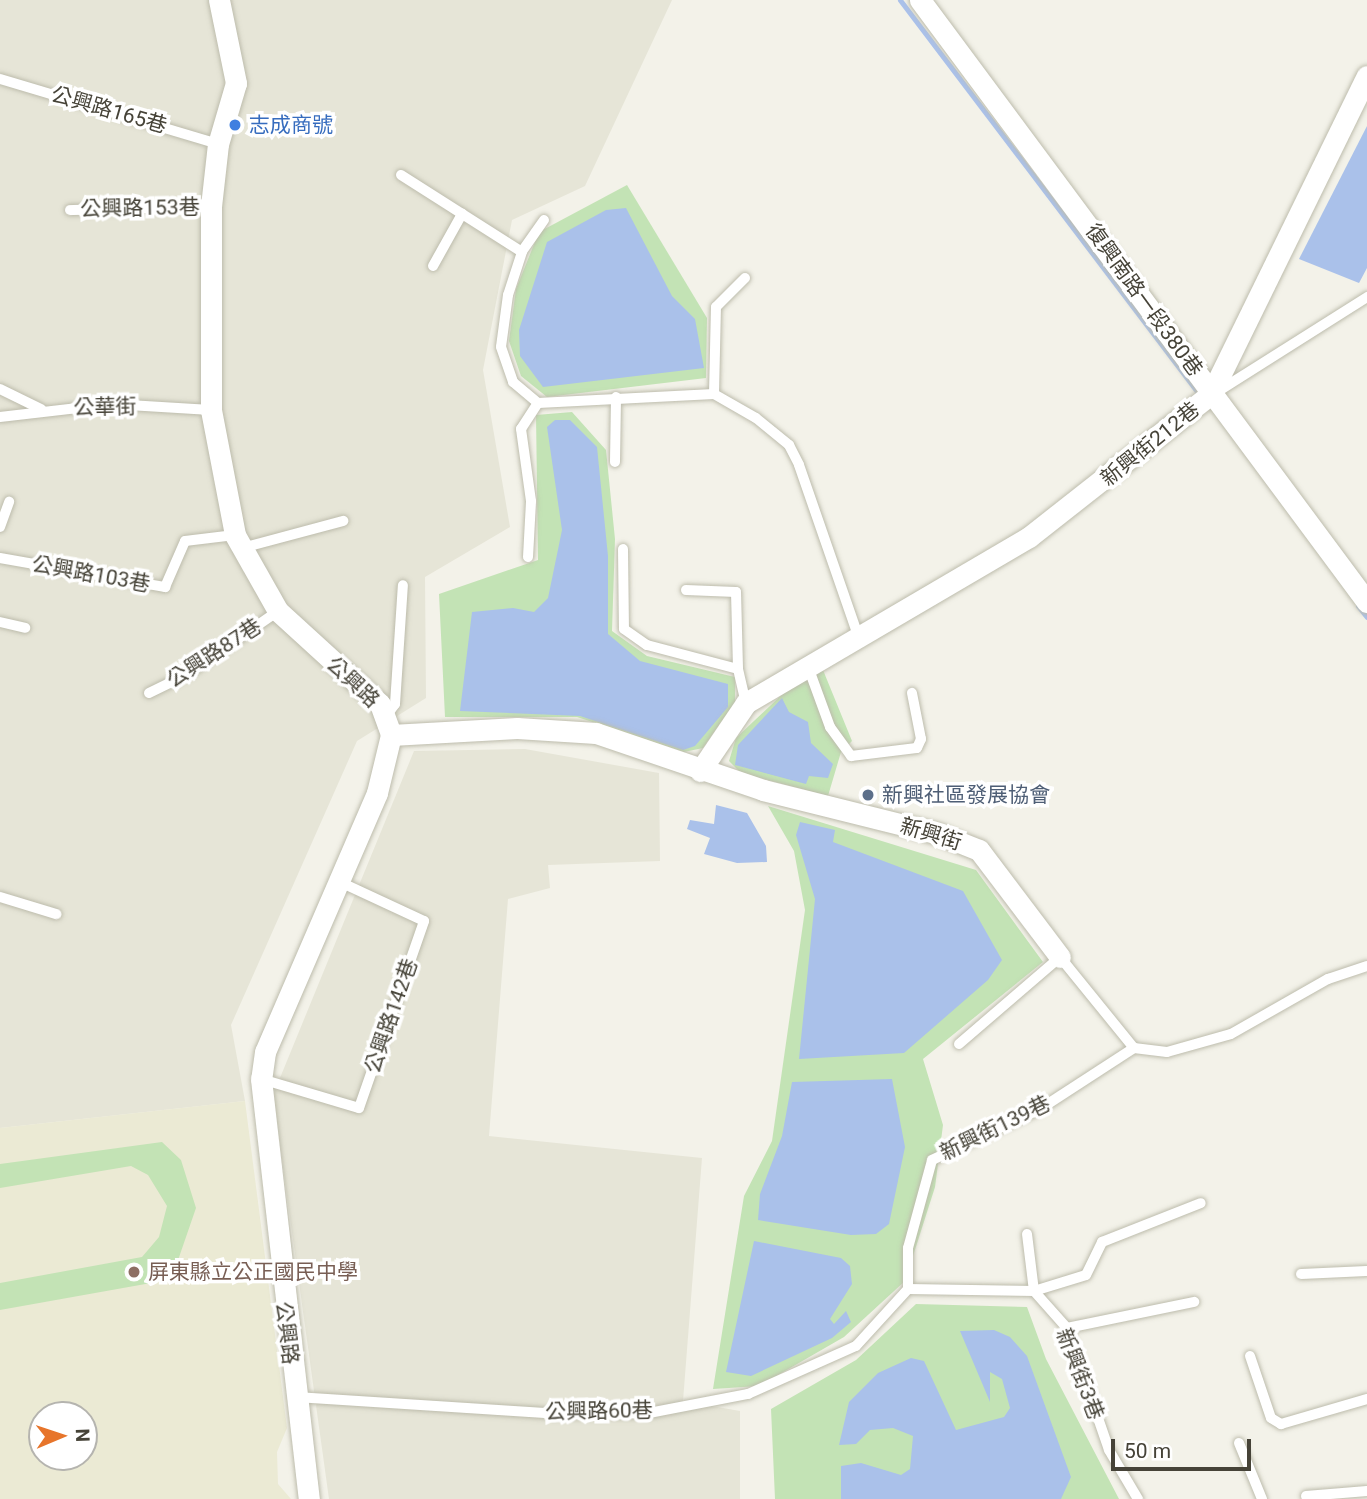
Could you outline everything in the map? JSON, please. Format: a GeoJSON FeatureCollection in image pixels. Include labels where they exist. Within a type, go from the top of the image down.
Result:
{"type":"FeatureCollection","features":[{"type":"Feature","properties":{"kind":"street","name":"公興路"},"geometry":{"type":"LineString","coordinates":[[219,0],[236,83],[218,144],[211,206],[211,410],[238,542],[278,611],[389,725],[377,793],[335,880],[265,1052],[261,1079],[310,1499]]}},
{"type":"Feature","properties":{"kind":"street","name":"復興南路一段380巷"},"geometry":{"type":"LineString","coordinates":[[920,0],[1367,602]]}},
{"type":"Feature","properties":{"kind":"street","name":"新興街212巷"},"geometry":{"type":"LineString","coordinates":[[700,771],[746,703],[807,664],[1029,537],[1211,394],[1367,76]]}},
{"type":"Feature","properties":{"kind":"street","name":"新興街"},"geometry":{"type":"LineString","coordinates":[[389,725],[565,728],[596,733],[700,771],[939,834],[979,850],[1060,957]]}},
{"type":"Feature","properties":{"kind":"lane","name":"公興路165巷"},"geometry":{"type":"LineString","coordinates":[[0,79],[218,144]]}},
{"type":"Feature","properties":{"kind":"lane"},"geometry":{"type":"LineString","coordinates":[[401,174],[461,214],[485,224],[522,252]]}},
{"type":"Feature","properties":{"kind":"lane","name":"公興路153巷"},"geometry":{"type":"LineString","coordinates":[[70,210],[211,206]]}},
{"type":"Feature","properties":{"kind":"lane"},"geometry":{"type":"LineString","coordinates":[[433,265],[461,214]]}},
{"type":"Feature","properties":{"kind":"lane"},"geometry":{"type":"LineString","coordinates":[[544,220],[522,252],[500,347],[513,382],[538,403],[714,394],[789,445],[858,635]]}},
{"type":"Feature","properties":{"kind":"lane"},"geometry":{"type":"LineString","coordinates":[[714,394],[716,307],[745,278]]}},
{"type":"Feature","properties":{"kind":"lane"},"geometry":{"type":"LineString","coordinates":[[1211,394],[1367,297]]}},
{"type":"Feature","properties":{"kind":"lane"},"geometry":{"type":"LineString","coordinates":[[0,388],[41,409]]}},
{"type":"Feature","properties":{"kind":"lane"},"geometry":{"type":"LineString","coordinates":[[615,462],[616,397]]}},
{"type":"Feature","properties":{"kind":"lane"},"geometry":{"type":"LineString","coordinates":[[528,557],[531,502],[521,429],[538,403]]}},
{"type":"Feature","properties":{"kind":"lane","name":"公華街"},"geometry":{"type":"LineString","coordinates":[[0,417],[41,409],[112,404],[211,410]]}},
{"type":"Feature","properties":{"kind":"lane"},"geometry":{"type":"LineString","coordinates":[[0,527],[9,502]]}},
{"type":"Feature","properties":{"kind":"lane"},"geometry":{"type":"LineString","coordinates":[[238,542],[343,521]]}},
{"type":"Feature","properties":{"kind":"lane","name":"公興路103巷"},"geometry":{"type":"LineString","coordinates":[[0,558],[165,587],[184,541],[238,542]]}},
{"type":"Feature","properties":{"kind":"lane"},"geometry":{"type":"LineString","coordinates":[[623,549],[624,629],[647,645],[738,669]]}},
{"type":"Feature","properties":{"kind":"lane"},"geometry":{"type":"LineString","coordinates":[[389,725],[395,704],[403,585]]}},
{"type":"Feature","properties":{"kind":"lane"},"geometry":{"type":"LineString","coordinates":[[686,590],[736,592],[738,669],[746,703]]}},
{"type":"Feature","properties":{"kind":"lane","name":"公興路87巷"},"geometry":{"type":"LineString","coordinates":[[149,693],[186,675],[278,611]]}},
{"type":"Feature","properties":{"kind":"lane"},"geometry":{"type":"LineString","coordinates":[[0,621],[25,628]]}},
{"type":"Feature","properties":{"kind":"lane"},"geometry":{"type":"LineString","coordinates":[[807,664],[830,727],[851,756],[917,748],[921,739],[912,693]]}},
{"type":"Feature","properties":{"kind":"lane","name":"公興路142巷"},"geometry":{"type":"LineString","coordinates":[[261,1079],[359,1108],[424,921],[335,880]]}},
{"type":"Feature","properties":{"kind":"lane"},"geometry":{"type":"LineString","coordinates":[[0,897],[56,914]]}},
{"type":"Feature","properties":{"kind":"lane"},"geometry":{"type":"LineString","coordinates":[[959,1044],[1060,957]]}},
{"type":"Feature","properties":{"kind":"lane","name":"新興街"},"geometry":{"type":"LineString","coordinates":[[1060,957],[1134,1048]]}},
{"type":"Feature","properties":{"kind":"lane"},"geometry":{"type":"LineString","coordinates":[[1134,1048],[1189,1050],[1231,1034],[1328,979],[1367,966]]}},
{"type":"Feature","properties":{"kind":"lane","name":"新興街139巷"},"geometry":{"type":"LineString","coordinates":[[908,1289],[908,1248],[932,1160],[1040,1109],[1134,1048]]}},
{"type":"Feature","properties":{"kind":"lane"},"geometry":{"type":"LineString","coordinates":[[908,1289],[1034,1291],[1086,1275],[1102,1242],[1201,1203]]}},
{"type":"Feature","properties":{"kind":"lane"},"geometry":{"type":"LineString","coordinates":[[1027,1234],[1034,1291]]}},
{"type":"Feature","properties":{"kind":"lane"},"geometry":{"type":"LineString","coordinates":[[1301,1274],[1367,1271]]}},
{"type":"Feature","properties":{"kind":"lane","name":"公興路60巷"},"geometry":{"type":"LineString","coordinates":[[296,1397],[560,1414],[649,1413],[748,1394],[856,1346],[908,1289]]}},
{"type":"Feature","properties":{"kind":"lane","name":"新興街3巷"},"geometry":{"type":"LineString","coordinates":[[1034,1291],[1067,1328],[1109,1450],[1138,1499]]}},
{"type":"Feature","properties":{"kind":"lane"},"geometry":{"type":"LineString","coordinates":[[1067,1328],[1194,1302]]}},
{"type":"Feature","properties":{"kind":"lane"},"geometry":{"type":"LineString","coordinates":[[1250,1356],[1271,1418],[1281,1424],[1367,1399]]}},
{"type":"Feature","properties":{"kind":"lane"},"geometry":{"type":"LineString","coordinates":[[1239,1443],[1262,1499]]}},
{"type":"Feature","properties":{"kind":"lane"},"geometry":{"type":"LineString","coordinates":[[1306,1496],[1367,1491]]}},
{"type":"Feature","properties":{"kind":"shaded area"},"geometry":{"type":"Polygon","coordinates":[[[0,0],[672,0],[585,186],[512,220],[483,370],[510,527],[425,577],[426,698],[357,741],[231,1025],[245,1101],[0,1128],[0,0]]]}},
{"type":"Feature","properties":{"kind":"shaded area"},"geometry":{"type":"Polygon","coordinates":[[[525,749],[659,773],[660,861],[548,865],[550,888],[508,899],[489,1136],[702,1158],[683,1401],[740,1411],[740,1499],[329,1499],[273,1095],[414,751],[525,749]]]}},
{"type":"Feature","properties":{"kind":"shaded area","name":"屏東縣立公正國民中學"},"geometry":{"type":"Polygon","coordinates":[[[245,1101],[287,1428],[277,1452],[278,1484],[291,1499],[0,1499],[0,1128],[245,1101]]]}},
{"type":"Feature","properties":{"kind":"green space"},"geometry":{"type":"Polygon","coordinates":[[[627,185],[707,318],[706,378],[547,397],[521,376],[509,341],[516,289],[539,232],[627,185]]]}},
{"type":"Feature","properties":{"kind":"green space"},"geometry":{"type":"Polygon","coordinates":[[[572,412],[606,450],[615,539],[612,631],[647,656],[735,677],[735,702],[703,748],[684,752],[577,717],[445,717],[439,594],[538,560],[536,415],[572,412]]]}},
{"type":"Feature","properties":{"kind":"green space"},"geometry":{"type":"Polygon","coordinates":[[[823,670],[852,741],[841,752],[828,796],[741,773],[729,761],[736,738],[789,688],[823,670]]]}},
{"type":"Feature","properties":{"kind":"green space"},"geometry":{"type":"Polygon","coordinates":[[[768,806],[976,870],[1043,962],[923,1059],[943,1125],[935,1187],[905,1281],[844,1337],[759,1386],[713,1389],[744,1196],[772,1141],[805,910],[794,851],[768,806]]]}},
{"type":"Feature","properties":{"kind":"green space"},"geometry":{"type":"Polygon","coordinates":[[[162,1142],[181,1160],[196,1208],[176,1266],[151,1283],[0,1310],[0,1283],[142,1257],[159,1237],[167,1206],[148,1175],[131,1166],[0,1188],[0,1164],[162,1142]]]}},
{"type":"Feature","properties":{"kind":"green space"},"geometry":{"type":"Polygon","coordinates":[[[916,1304],[1027,1307],[1046,1359],[1119,1499],[775,1499],[771,1409],[856,1360],[916,1304]]]}},
{"type":"Feature","properties":{"kind":"water"},"geometry":{"type":"Polygon","coordinates":[[[1367,126],[1367,268],[1359,283],[1299,259],[1367,126]]]}},
{"type":"Feature","properties":{"kind":"water"},"geometry":{"type":"Polygon","coordinates":[[[626,208],[672,296],[695,319],[704,368],[543,387],[520,356],[519,330],[547,242],[606,210],[626,208]]]}},
{"type":"Feature","properties":{"kind":"water"},"geometry":{"type":"Polygon","coordinates":[[[555,420],[570,420],[597,447],[608,556],[608,634],[640,661],[728,684],[728,707],[695,746],[683,750],[580,716],[460,711],[472,612],[513,608],[534,612],[548,598],[562,530],[547,427],[555,420]]]}},
{"type":"Feature","properties":{"kind":"water"},"geometry":{"type":"Polygon","coordinates":[[[782,698],[789,712],[808,722],[811,743],[833,764],[828,778],[809,776],[806,784],[735,765],[738,745],[782,698]]]}},
{"type":"Feature","properties":{"kind":"water"},"geometry":{"type":"Polygon","coordinates":[[[716,805],[747,813],[766,846],[767,862],[737,863],[704,854],[710,838],[687,829],[690,820],[714,824],[716,805]]]}},
{"type":"Feature","properties":{"kind":"water"},"geometry":{"type":"Polygon","coordinates":[[[800,822],[835,830],[833,842],[963,891],[1002,960],[988,980],[904,1053],[799,1059],[815,899],[796,835],[800,822]]]}},
{"type":"Feature","properties":{"kind":"water"},"geometry":{"type":"Polygon","coordinates":[[[892,1079],[905,1147],[889,1224],[876,1234],[851,1235],[758,1220],[760,1194],[782,1136],[792,1082],[892,1079]]]}},
{"type":"Feature","properties":{"kind":"water"},"geometry":{"type":"Polygon","coordinates":[[[754,1241],[841,1258],[850,1266],[852,1284],[830,1319],[834,1324],[846,1311],[851,1322],[832,1338],[751,1376],[726,1372],[754,1241]]]}},
{"type":"Feature","properties":{"kind":"water"},"geometry":{"type":"Polygon","coordinates":[[[994,1330],[1010,1337],[1027,1356],[1071,1477],[1061,1499],[841,1499],[841,1466],[861,1463],[901,1475],[910,1469],[913,1436],[893,1428],[870,1430],[856,1444],[839,1445],[849,1402],[878,1373],[911,1358],[924,1361],[956,1430],[1004,1417],[1010,1408],[1002,1379],[990,1372],[990,1402],[960,1331],[994,1330]]]}},
{"type":"Feature","properties":{"kind":"waterway"},"geometry":{"type":"LineString","coordinates":[[900,0],[1201,397]]}},
{"type":"Feature","properties":{"kind":"waterway"},"geometry":{"type":"LineString","coordinates":[[1358,606],[1367,617]]}},
{"type":"Feature","properties":{"kind":"place","name":"志成商號"},"geometry":{"type":"Point","coordinates":[235,125]}},
{"type":"Feature","properties":{"kind":"place","name":"新興社區發展協會"},"geometry":{"type":"Point","coordinates":[868,795]}},
{"type":"Feature","properties":{"kind":"place","name":"屏東縣立公正國民中學"},"geometry":{"type":"Point","coordinates":[134,1272]}}]}
